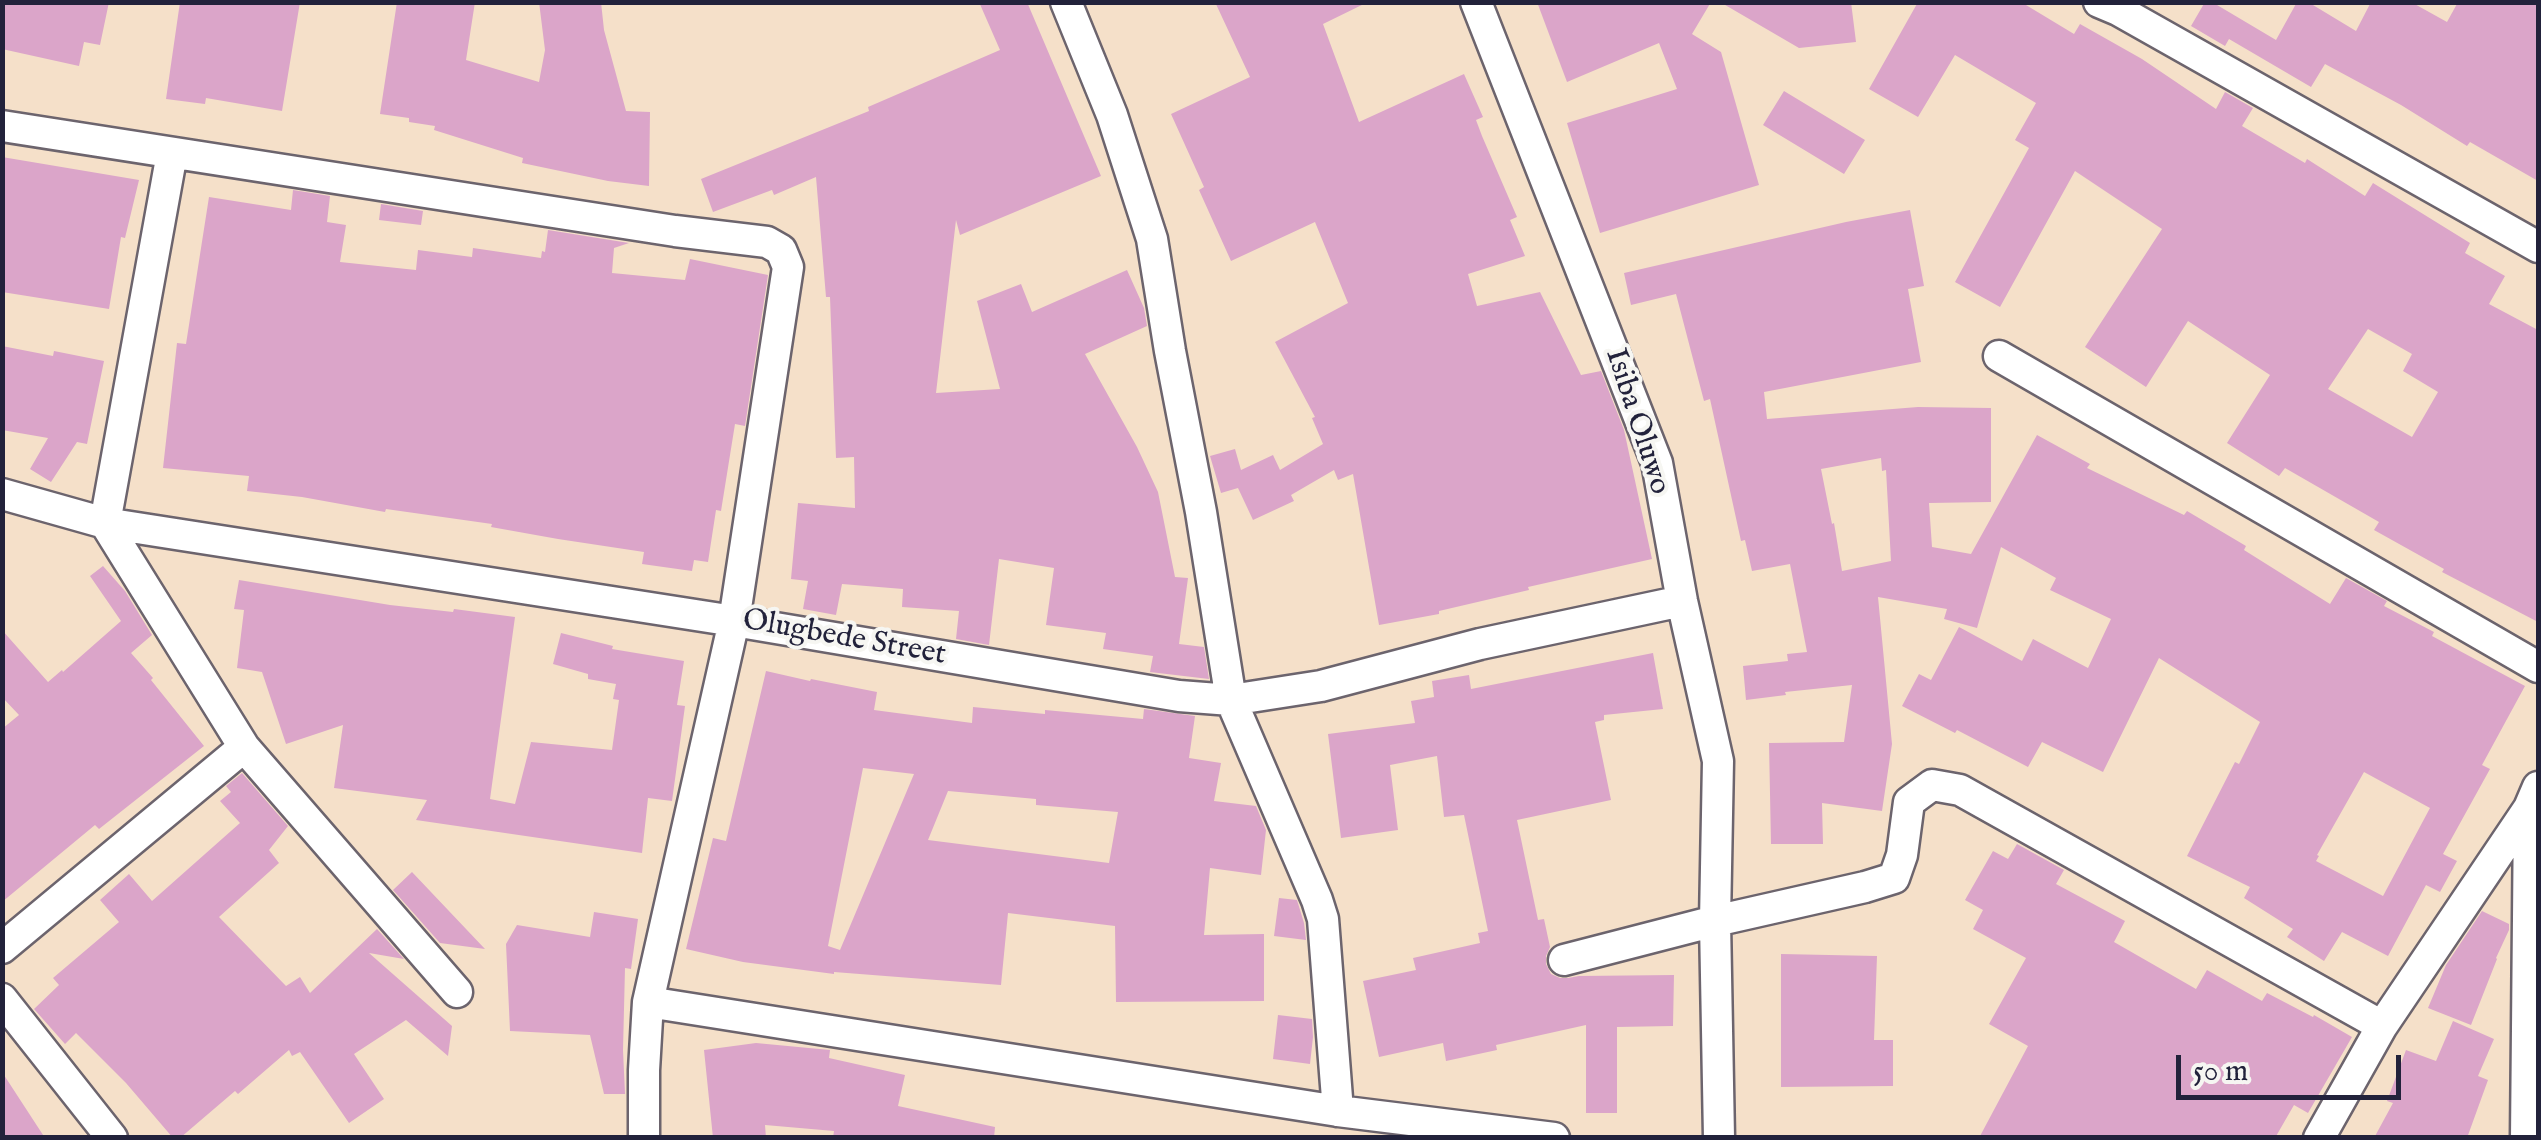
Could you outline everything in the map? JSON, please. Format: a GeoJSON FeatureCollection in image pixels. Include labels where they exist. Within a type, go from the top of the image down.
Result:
{"type":"FeatureCollection","features":[{"type":"Feature","properties":{"kind":"street"},"geometry":{"type":"LineString","coordinates":[[1066,2],[1112,116],[1152,239],[1231,700],[1323,919],[1338,1111]]}},
{"type":"Feature","properties":{"kind":"street","name":"Isiba Oluwo"},"geometry":{"type":"LineString","coordinates":[[1476,2],[1656,463],[1718,761],[1715,921],[1719,1138]]}},
{"type":"Feature","properties":{"kind":"street"},"geometry":{"type":"LineString","coordinates":[[2099,2],[2538,247]]}},
{"type":"Feature","properties":{"kind":"street"},"geometry":{"type":"LineString","coordinates":[[2,126],[767,242],[781,250],[788,267],[734,621],[648,1002],[644,1138]]}},
{"type":"Feature","properties":{"kind":"street"},"geometry":{"type":"LineString","coordinates":[[172,152],[105,523],[244,747],[456,992]]}},
{"type":"Feature","properties":{"kind":"street"},"geometry":{"type":"LineString","coordinates":[[1999,356],[2538,667]]}},
{"type":"Feature","properties":{"kind":"street","name":"Olugbede Street"},"geometry":{"type":"LineString","coordinates":[[2,494],[105,523],[734,621],[1179,696],[1231,700],[1321,686],[1480,644],[1682,601]]}},
{"type":"Feature","properties":{"kind":"street"},"geometry":{"type":"LineString","coordinates":[[2,948],[244,747]]}},
{"type":"Feature","properties":{"kind":"street"},"geometry":{"type":"LineString","coordinates":[[1564,960],[1894,878],[1902,854],[1909,802],[1932,785],[1960,790],[2382,1026]]}},
{"type":"Feature","properties":{"kind":"street"},"geometry":{"type":"LineString","coordinates":[[2320,1138],[2382,1026],[2534,797]]}},
{"type":"Feature","properties":{"kind":"street"},"geometry":{"type":"LineString","coordinates":[[2526,1138],[2534,797]]}},
{"type":"Feature","properties":{"kind":"street"},"geometry":{"type":"LineString","coordinates":[[2,998],[112,1138]]}},
{"type":"Feature","properties":{"kind":"street"},"geometry":{"type":"LineString","coordinates":[[648,1002],[1338,1111],[1554,1138]]}},
{"type":"Feature","properties":{"kind":"building"},"geometry":{"type":"Polygon","coordinates":[[[2,2],[109,2],[100,45],[84,42],[79,66],[2,49],[2,2]]]}},
{"type":"Feature","properties":{"kind":"building"},"geometry":{"type":"Polygon","coordinates":[[[180,2],[300,2],[282,111],[206,98],[205,104],[166,99],[180,2]]]}},
{"type":"Feature","properties":{"kind":"building"},"geometry":{"type":"Polygon","coordinates":[[[397,2],[475,2],[466,60],[539,82],[545,50],[539,2],[601,2],[604,30],[626,111],[650,112],[649,186],[522,163],[523,158],[434,130],[435,126],[380,114],[397,2]]]}},
{"type":"Feature","properties":{"kind":"building"},"geometry":{"type":"Polygon","coordinates":[[[979,2],[1027,2],[1101,176],[960,235],[956,220],[936,393],[1000,389],[977,301],[1021,284],[1032,312],[1127,270],[1144,308],[1147,326],[1085,354],[1158,492],[1175,577],[1188,578],[1179,644],[1204,647],[1209,679],[1150,672],[1153,656],[1103,649],[1106,633],[1046,625],[1054,568],[999,559],[989,645],[956,639],[959,611],[902,607],[903,589],[842,584],[836,615],[803,609],[808,581],[791,579],[798,503],[855,508],[854,457],[836,458],[830,297],[826,297],[816,177],[774,195],[772,190],[713,212],[701,179],[869,111],[868,107],[1000,50],[979,2]]]}},
{"type":"Feature","properties":{"kind":"building"},"geometry":{"type":"Polygon","coordinates":[[[1215,2],[1368,2],[1323,24],[1359,122],[1464,74],[1483,117],[1476,120],[1517,217],[1510,220],[1525,256],[1468,274],[1477,306],[1540,292],[1581,375],[1601,371],[1624,430],[1652,559],[1528,587],[1529,590],[1439,614],[1379,625],[1353,474],[1338,480],[1334,470],[1291,495],[1294,501],[1253,520],[1238,488],[1221,493],[1210,456],[1235,449],[1241,470],[1273,455],[1280,470],[1323,444],[1312,418],[1315,417],[1275,342],[1348,303],[1315,222],[1231,261],[1199,190],[1204,187],[1171,114],[1250,77],[1215,2]]]}},
{"type":"Feature","properties":{"kind":"building"},"geometry":{"type":"Polygon","coordinates":[[[1537,2],[1711,2],[1692,34],[1721,52],[1759,185],[1600,233],[1567,123],[1677,89],[1659,43],[1567,82],[1537,2]]]}},
{"type":"Feature","properties":{"kind":"building"},"geometry":{"type":"Polygon","coordinates":[[[1720,2],[1851,2],[1856,42],[1799,48],[1720,2]]]}},
{"type":"Feature","properties":{"kind":"building"},"geometry":{"type":"Polygon","coordinates":[[[1918,2],[2021,2],[2074,34],[2080,24],[2142,59],[2216,109],[2225,92],[2253,108],[2242,126],[2305,163],[2307,159],[2365,196],[2373,183],[2470,243],[2465,253],[2505,276],[2489,304],[2538,330],[2538,622],[2442,572],[2444,569],[2374,530],[2379,522],[2285,468],[2279,476],[2227,443],[2270,375],[2188,321],[2146,387],[2085,347],[2162,229],[2075,171],[2000,307],[1955,282],[2029,148],[2015,140],[2036,103],[1955,55],[1918,117],[1869,89],[1918,2]],[[2368,329],[2328,389],[2412,437],[2438,392],[2403,371],[2412,354],[2368,329]]]}},
{"type":"Feature","properties":{"kind":"building"},"geometry":{"type":"Polygon","coordinates":[[[2205,2],[2212,2],[2276,40],[2297,2],[2308,2],[2356,31],[2371,2],[2411,2],[2447,22],[2458,2],[2538,2],[2538,181],[2470,142],[2467,146],[2325,64],[2311,87],[2229,39],[2225,46],[2191,26],[2205,2]]]}},
{"type":"Feature","properties":{"kind":"building"},"geometry":{"type":"Polygon","coordinates":[[[1784,91],[1865,140],[1844,174],[1763,125],[1784,91]]]}},
{"type":"Feature","properties":{"kind":"building"},"geometry":{"type":"Polygon","coordinates":[[[2,157],[139,180],[125,238],[121,237],[109,309],[2,292],[2,157]]]}},
{"type":"Feature","properties":{"kind":"building"},"geometry":{"type":"Polygon","coordinates":[[[293,190],[330,196],[327,222],[346,225],[340,262],[416,270],[418,250],[472,257],[473,248],[541,258],[548,230],[629,243],[614,248],[612,273],[685,280],[690,259],[768,275],[745,426],[735,424],[708,562],[694,560],[692,571],[642,564],[644,552],[491,527],[492,524],[247,491],[249,476],[163,468],[177,343],[186,344],[209,197],[291,210],[293,190]]]}},
{"type":"Feature","properties":{"kind":"building"},"geometry":{"type":"Polygon","coordinates":[[[381,204],[423,211],[421,225],[379,220],[381,204]]]}},
{"type":"Feature","properties":{"kind":"building"},"geometry":{"type":"Polygon","coordinates":[[[1910,210],[1924,286],[1908,289],[1921,362],[1764,392],[1767,419],[1918,407],[1991,408],[1991,502],[1929,503],[1932,547],[1971,554],[2037,435],[2090,464],[2087,468],[2184,515],[2187,511],[2330,604],[2346,578],[2387,601],[2384,606],[2434,632],[2432,636],[2525,686],[2482,765],[2490,769],[2443,854],[2457,861],[2440,892],[2426,885],[2388,956],[2342,932],[2324,961],[2287,937],[2293,929],[2244,898],[2250,887],[2187,856],[2260,722],[2159,658],[2103,772],[2042,742],[2028,767],[1902,706],[1919,674],[1931,680],[1959,627],[2022,661],[2033,639],[2088,668],[2111,619],[2050,590],[2056,578],[2001,547],[1977,628],[1944,619],[1947,609],[1878,597],[1892,744],[1882,811],[1822,803],[1823,844],[1771,844],[1769,743],[1844,742],[1852,685],[1746,700],[1743,666],[1788,661],[1787,654],[1807,652],[1790,564],[1752,571],[1745,540],[1741,541],[1710,399],[1704,401],[1676,294],[1631,305],[1624,273],[1910,210]],[[1881,458],[1821,469],[1842,571],[1891,561],[1886,470],[1882,471],[1881,458]],[[2364,772],[2316,861],[2383,896],[2430,808],[2364,772]]]}},
{"type":"Feature","properties":{"kind":"building"},"geometry":{"type":"Polygon","coordinates":[[[2,346],[104,361],[87,444],[77,442],[51,482],[30,469],[48,438],[2,430],[2,346]]]}},
{"type":"Feature","properties":{"kind":"building"},"geometry":{"type":"Polygon","coordinates":[[[103,566],[125,591],[152,635],[131,653],[204,746],[99,829],[95,825],[2,902],[2,729],[19,715],[2,697],[2,630],[48,682],[121,621],[90,576],[103,566]]]}},
{"type":"Feature","properties":{"kind":"building"},"geometry":{"type":"Polygon","coordinates":[[[239,580],[390,605],[515,617],[490,799],[515,804],[531,742],[612,750],[619,700],[613,699],[616,684],[588,679],[588,674],[553,664],[561,633],[613,646],[612,649],[684,661],[677,705],[685,706],[672,801],[648,798],[642,853],[416,820],[427,800],[334,788],[343,725],[286,744],[262,672],[237,668],[244,610],[234,609],[239,580]]]}},
{"type":"Feature","properties":{"kind":"building"},"geometry":{"type":"Polygon","coordinates":[[[1653,653],[1663,709],[1604,715],[1604,720],[1595,722],[1611,800],[1517,820],[1538,920],[1544,919],[1550,947],[1546,964],[1551,974],[1560,978],[1674,975],[1673,1026],[1617,1027],[1617,1113],[1586,1113],[1586,1025],[1496,1045],[1497,1050],[1446,1061],[1443,1043],[1379,1057],[1363,981],[1416,970],[1413,958],[1480,943],[1478,933],[1488,931],[1464,815],[1444,817],[1437,756],[1390,765],[1398,830],[1341,838],[1328,734],[1415,723],[1411,701],[1434,697],[1432,681],[1469,675],[1471,689],[1653,653]]]}},
{"type":"Feature","properties":{"kind":"building"},"geometry":{"type":"Polygon","coordinates":[[[766,671],[877,692],[874,710],[972,723],[973,707],[1143,719],[1144,709],[1195,716],[1189,758],[1221,763],[1214,801],[1256,806],[1266,830],[1261,875],[1210,868],[1204,935],[1264,934],[1264,1001],[1116,1002],[1115,926],[1008,913],[1001,985],[834,974],[743,962],[686,949],[713,838],[726,841],[766,671]],[[863,768],[828,946],[840,950],[914,774],[863,768]],[[948,791],[928,840],[1109,863],[1118,812],[1036,805],[1036,799],[948,791]]]}},
{"type":"Feature","properties":{"kind":"building"},"geometry":{"type":"Polygon","coordinates":[[[242,773],[288,826],[269,850],[279,863],[219,917],[286,986],[300,977],[310,993],[377,929],[404,959],[369,953],[452,1026],[448,1056],[406,1020],[354,1054],[384,1099],[349,1123],[300,1052],[292,1056],[289,1050],[180,1138],[173,1138],[76,1033],[65,1044],[34,1009],[59,985],[53,978],[119,922],[100,900],[129,874],[152,901],[240,823],[220,801],[231,792],[226,786],[242,773]]]}},
{"type":"Feature","properties":{"kind":"building"},"geometry":{"type":"Polygon","coordinates":[[[2017,844],[2064,870],[2056,884],[2125,921],[2114,942],[2196,989],[2207,970],[2262,1001],[2267,993],[2352,1037],[2308,1113],[2294,1105],[2275,1138],[1979,1138],[2028,1046],[1989,1024],[2026,958],[1973,929],[1983,910],[1965,900],[1993,851],[2008,859],[2017,844]]]}},
{"type":"Feature","properties":{"kind":"building"},"geometry":{"type":"Polygon","coordinates":[[[412,872],[485,949],[440,943],[393,890],[412,872]]]}},
{"type":"Feature","properties":{"kind":"building"},"geometry":{"type":"Polygon","coordinates":[[[1279,898],[1297,900],[1306,940],[1274,936],[1279,898]]]}},
{"type":"Feature","properties":{"kind":"building"},"geometry":{"type":"Polygon","coordinates":[[[2482,911],[2509,924],[2509,930],[2471,1025],[2428,1008],[2446,965],[2482,911]]]}},
{"type":"Feature","properties":{"kind":"building"},"geometry":{"type":"Polygon","coordinates":[[[594,912],[638,919],[631,969],[625,968],[625,1094],[604,1094],[590,1035],[510,1031],[506,944],[517,925],[590,937],[594,912]]]}},
{"type":"Feature","properties":{"kind":"building"},"geometry":{"type":"Polygon","coordinates":[[[1781,954],[1877,956],[1874,1040],[1893,1040],[1893,1086],[1781,1087],[1781,954]]]}},
{"type":"Feature","properties":{"kind":"building"},"geometry":{"type":"Polygon","coordinates":[[[1278,1015],[1312,1019],[1310,1064],[1273,1059],[1278,1015]]]}},
{"type":"Feature","properties":{"kind":"building"},"geometry":{"type":"Polygon","coordinates":[[[2453,1021],[2494,1039],[2478,1076],[2488,1080],[2467,1138],[2374,1138],[2393,1103],[2387,1101],[2406,1050],[2436,1061],[2453,1021]]]}},
{"type":"Feature","properties":{"kind":"building"},"geometry":{"type":"Polygon","coordinates":[[[756,1043],[830,1050],[829,1058],[905,1075],[898,1106],[995,1127],[994,1138],[833,1138],[834,1131],[765,1125],[766,1138],[713,1138],[704,1050],[756,1043]]]}},
{"type":"Feature","properties":{"kind":"building"},"geometry":{"type":"Polygon","coordinates":[[[2,1072],[45,1138],[2,1138],[2,1072]]]}}]}
